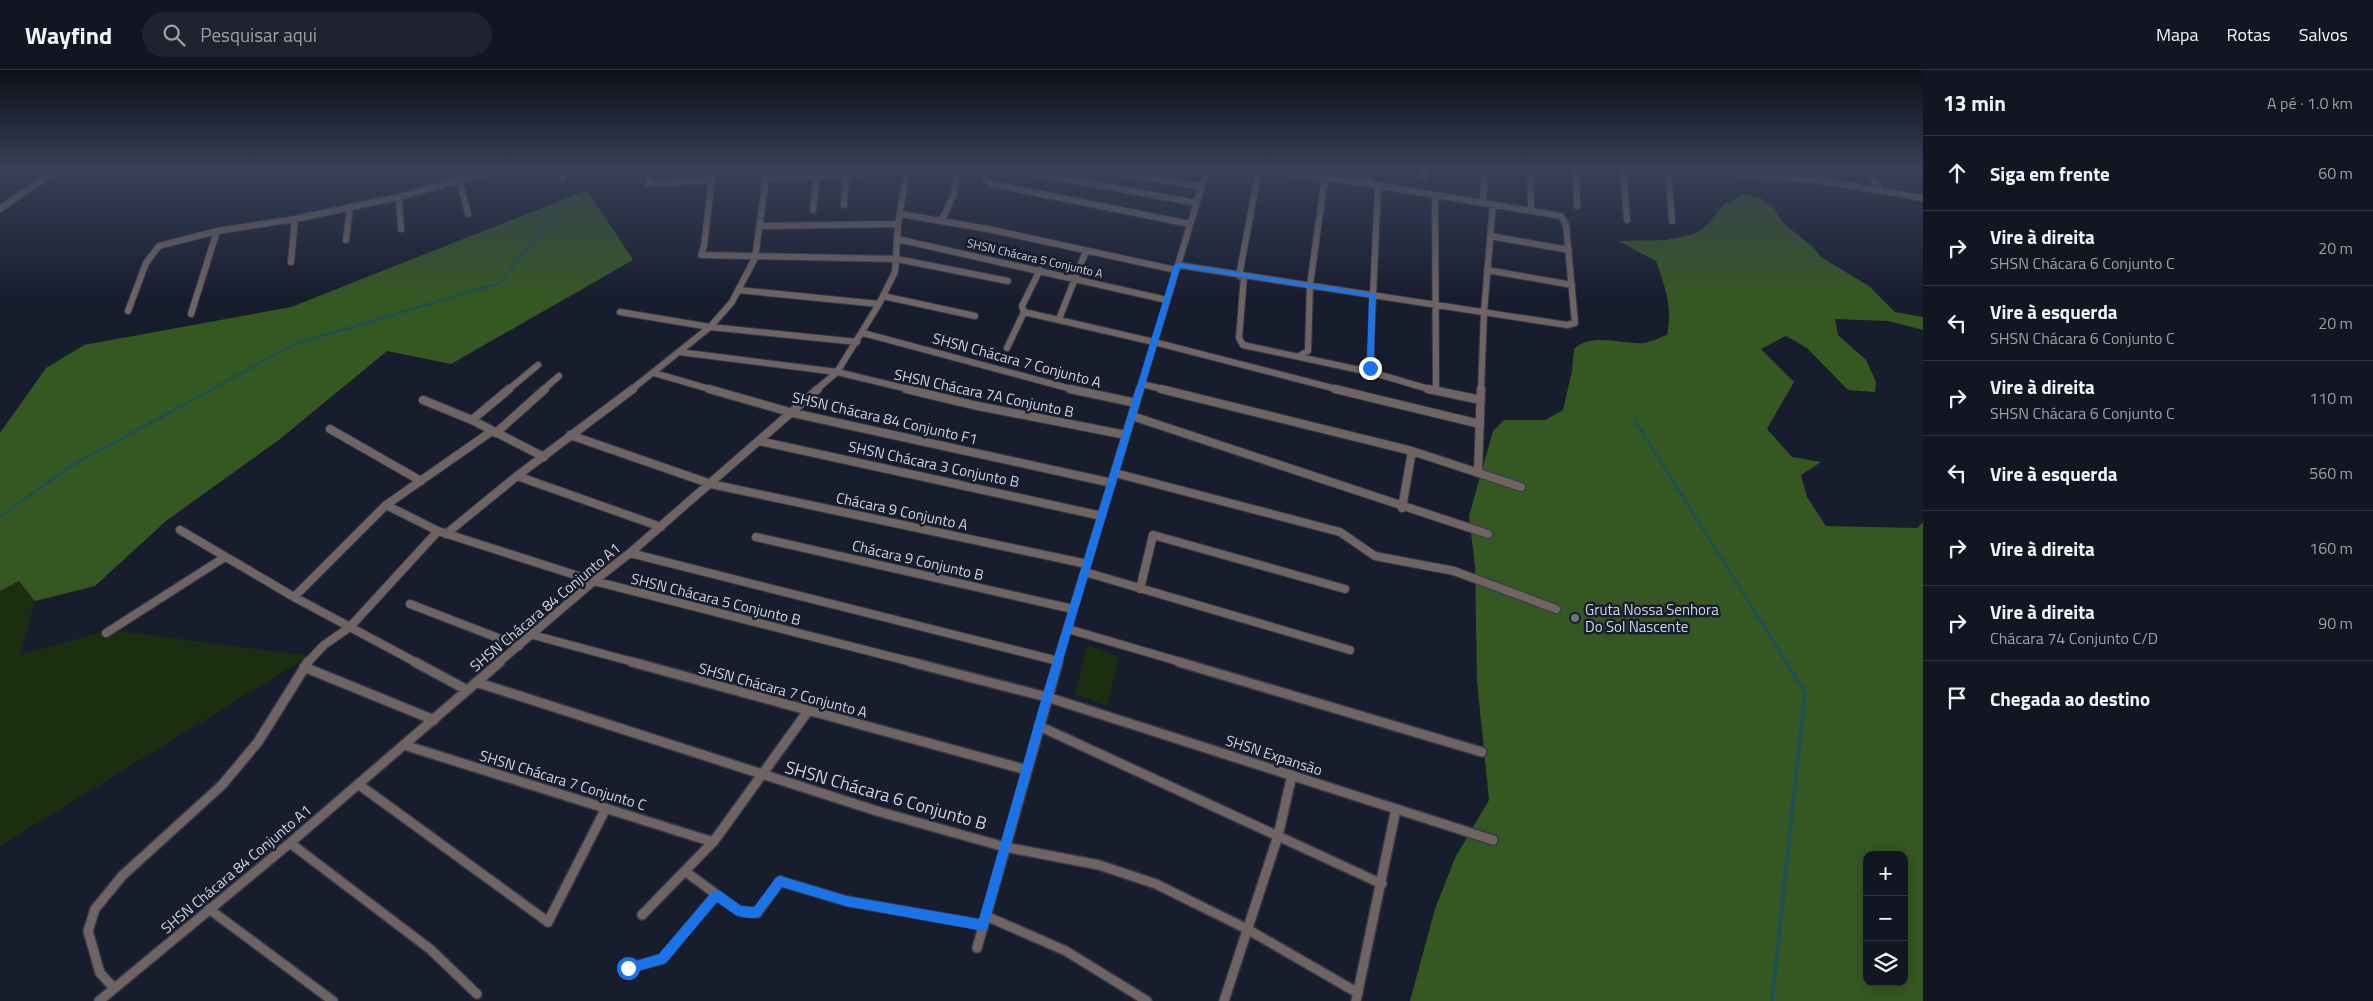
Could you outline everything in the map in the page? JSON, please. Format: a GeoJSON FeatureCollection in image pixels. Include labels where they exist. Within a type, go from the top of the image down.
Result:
{"type":"FeatureCollection","features":[{"type":"Feature","properties":{"kind":"street"},"geometry":{"type":"LineString","coordinates":[[128,311],[146,263],[159,246],[217,231],[325,212]]}},
{"type":"Feature","properties":{"kind":"street"},"geometry":{"type":"LineString","coordinates":[[346,240],[349,212]]}},
{"type":"Feature","properties":{"kind":"street"},"geometry":{"type":"LineString","coordinates":[[400,212],[401,229]]}},
{"type":"Feature","properties":{"kind":"street"},"geometry":{"type":"LineString","coordinates":[[708,212],[701,256],[897,259],[1008,281]]}},
{"type":"Feature","properties":{"kind":"street"},"geometry":{"type":"LineString","coordinates":[[114,988],[100,973],[88,930],[95,909],[122,876],[222,785],[258,742],[291,692],[304,667],[324,645],[350,627],[442,532],[654,373],[710,327],[732,302],[755,258],[762,212]]}},
{"type":"Feature","properties":{"kind":"street"},"geometry":{"type":"LineString","coordinates":[[942,220],[945,212]]}},
{"type":"Feature","properties":{"kind":"street"},"geometry":{"type":"LineString","coordinates":[[1133,212],[1190,224]]}},
{"type":"Feature","properties":{"kind":"street"},"geometry":{"type":"LineString","coordinates":[[976,948],[1047,697],[1193,212]]}},
{"type":"Feature","properties":{"kind":"street"},"geometry":{"type":"LineString","coordinates":[[1253,212],[1242,276],[1239,338],[1241,343],[1250,347],[1374,373],[1481,400]]}},
{"type":"Feature","properties":{"kind":"street"},"geometry":{"type":"LineString","coordinates":[[1299,356],[1308,351],[1310,286],[1321,212]]}},
{"type":"Feature","properties":{"kind":"street"},"geometry":{"type":"LineString","coordinates":[[1374,373],[1370,364],[1377,212]]}},
{"type":"Feature","properties":{"kind":"street"},"geometry":{"type":"LineString","coordinates":[[1435,212],[1436,389]]}},
{"type":"Feature","properties":{"kind":"street"},"geometry":{"type":"LineString","coordinates":[[1478,472],[1484,312],[1492,212]]}},
{"type":"Feature","properties":{"kind":"street"},"geometry":{"type":"LineString","coordinates":[[900,214],[942,220],[1086,251],[1177,268],[1567,325],[1575,323],[1566,225],[1561,216],[1543,212]]}},
{"type":"Feature","properties":{"kind":"street"},"geometry":{"type":"LineString","coordinates":[[1626,212],[1627,220]]}},
{"type":"Feature","properties":{"kind":"street"},"geometry":{"type":"LineString","coordinates":[[1671,212],[1672,222]]}},
{"type":"Feature","properties":{"kind":"street","name":"SHSN Chácara 84 Conjunto A1"},"geometry":{"type":"LineString","coordinates":[[99,1001],[434,720],[594,581],[630,554],[793,413],[837,372],[863,333],[892,279],[897,259],[900,214]]}},
{"type":"Feature","properties":{"kind":"street"},"geometry":{"type":"LineString","coordinates":[[291,262],[295,219]]}},
{"type":"Feature","properties":{"kind":"street"},"geometry":{"type":"LineString","coordinates":[[760,226],[898,224]]}},
{"type":"Feature","properties":{"kind":"street"},"geometry":{"type":"LineString","coordinates":[[191,314],[217,231]]}},
{"type":"Feature","properties":{"kind":"street"},"geometry":{"type":"LineString","coordinates":[[1490,236],[1569,250]]}},
{"type":"Feature","properties":{"kind":"street","name":"SHSN Chácara 5 Conjunto A"},"geometry":{"type":"LineString","coordinates":[[897,239],[1167,300]]}},
{"type":"Feature","properties":{"kind":"street"},"geometry":{"type":"LineString","coordinates":[[1059,319],[1086,251]]}},
{"type":"Feature","properties":{"kind":"street"},"geometry":{"type":"LineString","coordinates":[[1007,348],[1024,312],[1022,306],[1040,270]]}},
{"type":"Feature","properties":{"kind":"street"},"geometry":{"type":"LineString","coordinates":[[1487,270],[1572,285]]}},
{"type":"Feature","properties":{"kind":"street"},"geometry":{"type":"LineString","coordinates":[[738,290],[879,304]]}},
{"type":"Feature","properties":{"kind":"street"},"geometry":{"type":"LineString","coordinates":[[883,296],[975,316]]}},
{"type":"Feature","properties":{"kind":"street"},"geometry":{"type":"LineString","coordinates":[[620,312],[710,327],[857,342]]}},
{"type":"Feature","properties":{"kind":"street"},"geometry":{"type":"LineString","coordinates":[[1024,312],[1154,342],[1257,370],[1480,424]]}},
{"type":"Feature","properties":{"kind":"street","name":"SHSN Chácara 7 Conjunto A"},"geometry":{"type":"LineString","coordinates":[[863,333],[1093,396],[1136,403]]}},
{"type":"Feature","properties":{"kind":"street","name":"SHSN Chácara 7A Conjunto B"},"geometry":{"type":"LineString","coordinates":[[679,352],[837,372],[972,405],[1126,435]]}},
{"type":"Feature","properties":{"kind":"street"},"geometry":{"type":"LineString","coordinates":[[472,420],[538,365]]}},
{"type":"Feature","properties":{"kind":"street","name":"SHSN Chácara 84 Conjunto F1"},"geometry":{"type":"LineString","coordinates":[[654,373],[793,413],[1112,483]]}},
{"type":"Feature","properties":{"kind":"street"},"geometry":{"type":"LineString","coordinates":[[294,597],[386,505],[494,432],[559,376]]}},
{"type":"Feature","properties":{"kind":"street"},"geometry":{"type":"LineString","coordinates":[[1142,384],[1412,452],[1521,486]]}},
{"type":"Feature","properties":{"kind":"street"},"geometry":{"type":"LineString","coordinates":[[423,400],[472,420],[544,457]]}},
{"type":"Feature","properties":{"kind":"street"},"geometry":{"type":"LineString","coordinates":[[1132,416],[1237,449],[1402,508],[1488,534]]}},
{"type":"Feature","properties":{"kind":"street"},"geometry":{"type":"LineString","coordinates":[[330,429],[421,481]]}},
{"type":"Feature","properties":{"kind":"street","name":"Chácara 9 Conjunto A"},"geometry":{"type":"LineString","coordinates":[[570,435],[711,484],[1086,568],[1140,589],[1350,650]]}},
{"type":"Feature","properties":{"kind":"street","name":"SHSN Chácara 3 Conjunto B"},"geometry":{"type":"LineString","coordinates":[[759,441],[1102,516]]}},
{"type":"Feature","properties":{"kind":"street"},"geometry":{"type":"LineString","coordinates":[[1402,508],[1412,452]]}},
{"type":"Feature","properties":{"kind":"street"},"geometry":{"type":"LineString","coordinates":[[1115,473],[1340,532],[1375,556],[1454,571],[1556,609]]}},
{"type":"Feature","properties":{"kind":"street"},"geometry":{"type":"LineString","coordinates":[[517,476],[661,527]]}},
{"type":"Feature","properties":{"kind":"street","name":"SHSN Chácara 5 Conjunto B"},"geometry":{"type":"LineString","coordinates":[[386,505],[442,532],[594,581],[1047,697]]}},
{"type":"Feature","properties":{"kind":"street"},"geometry":{"type":"LineString","coordinates":[[180,530],[294,597],[467,690]]}},
{"type":"Feature","properties":{"kind":"street"},"geometry":{"type":"LineString","coordinates":[[1140,589],[1153,535],[1345,589]]}},
{"type":"Feature","properties":{"kind":"street","name":"Chácara 9 Conjunto B"},"geometry":{"type":"LineString","coordinates":[[756,537],[1073,609]]}},
{"type":"Feature","properties":{"kind":"street"},"geometry":{"type":"LineString","coordinates":[[630,554],[1058,661]]}},
{"type":"Feature","properties":{"kind":"street"},"geometry":{"type":"LineString","coordinates":[[106,634],[225,557]]}},
{"type":"Feature","properties":{"kind":"street"},"geometry":{"type":"LineString","coordinates":[[410,604],[519,646]]}},
{"type":"Feature","properties":{"kind":"street"},"geometry":{"type":"LineString","coordinates":[[1068,629],[1482,752]]}},
{"type":"Feature","properties":{"kind":"street","name":"SHSN Chácara 7 Conjunto A"},"geometry":{"type":"LineString","coordinates":[[533,635],[1026,770]]}},
{"type":"Feature","properties":{"kind":"street"},"geometry":{"type":"LineString","coordinates":[[304,667],[434,720]]}},
{"type":"Feature","properties":{"kind":"street","name":"SHSN Chácara 6 Conjunto B"},"geometry":{"type":"LineString","coordinates":[[476,682],[878,811],[1005,847],[1100,865],[1156,884],[1247,929],[1357,997]]}},
{"type":"Feature","properties":{"kind":"street","name":"SHSN Expansão"},"geometry":{"type":"LineString","coordinates":[[1047,697],[1493,840]]}},
{"type":"Feature","properties":{"kind":"street"},"geometry":{"type":"LineString","coordinates":[[642,915],[686,872],[713,842],[764,775],[808,711]]}},
{"type":"Feature","properties":{"kind":"street"},"geometry":{"type":"LineString","coordinates":[[1039,726],[1382,884]]}},
{"type":"Feature","properties":{"kind":"street","name":"SHSN Chácara 7 Conjunto C"},"geometry":{"type":"LineString","coordinates":[[404,745],[713,842]]}},
{"type":"Feature","properties":{"kind":"street"},"geometry":{"type":"LineString","coordinates":[[1224,1001],[1278,836],[1292,775]]}},
{"type":"Feature","properties":{"kind":"street"},"geometry":{"type":"LineString","coordinates":[[358,784],[548,922],[606,808]]}},
{"type":"Feature","properties":{"kind":"street"},"geometry":{"type":"LineString","coordinates":[[1357,997],[1382,884],[1396,809]]}},
{"type":"Feature","properties":{"kind":"street"},"geometry":{"type":"LineString","coordinates":[[290,842],[430,949],[477,994]]}},
{"type":"Feature","properties":{"kind":"street"},"geometry":{"type":"LineString","coordinates":[[686,872],[739,912],[757,913],[780,881],[846,901],[984,921],[1066,950],[1147,1001]]}},
{"type":"Feature","properties":{"kind":"street"},"geometry":{"type":"LineString","coordinates":[[628,968],[662,959],[716,894]]}},
{"type":"Feature","properties":{"kind":"street"},"geometry":{"type":"LineString","coordinates":[[209,909],[333,1001]]}},
{"type":"Feature","properties":{"kind":"green space"},"geometry":{"type":"Polygon","coordinates":[[[530,212],[602,212],[633,260],[451,364],[387,351],[280,439],[166,521],[95,586],[35,601],[19,581],[0,591],[0,433],[46,368],[84,345],[291,307],[530,212]]]}},
{"type":"Feature","properties":{"kind":"green space"},"geometry":{"type":"Polygon","coordinates":[[[1717,212],[1777,212],[1783,223],[1813,247],[1821,257],[1869,286],[1895,312],[1923,317],[1923,330],[1888,321],[1835,319],[1838,335],[1866,360],[1876,382],[1875,392],[1848,390],[1807,348],[1786,336],[1761,349],[1794,382],[1767,429],[1792,457],[1821,462],[1801,475],[1807,497],[1826,526],[1917,528],[1923,522],[1923,1001],[1410,1001],[1435,909],[1455,858],[1489,800],[1477,681],[1475,566],[1469,516],[1493,431],[1504,420],[1545,420],[1563,410],[1572,371],[1574,349],[1582,344],[1598,340],[1644,343],[1667,335],[1669,307],[1656,261],[1618,241],[1666,240],[1695,234],[1707,225],[1717,212]]]}},
{"type":"Feature","properties":{"kind":"green space"},"geometry":{"type":"Polygon","coordinates":[[[19,580],[35,601],[20,655],[109,630],[309,656],[0,846],[0,591],[19,580]]]}},
{"type":"Feature","properties":{"kind":"green space"},"geometry":{"type":"Polygon","coordinates":[[[1087,645],[1119,657],[1107,706],[1075,694],[1087,645]]]}},
{"type":"Feature","properties":{"kind":"waterway"},"geometry":{"type":"LineString","coordinates":[[210,390],[295,344],[500,283],[556,212]]}},
{"type":"Feature","properties":{"kind":"waterway"},"geometry":{"type":"LineString","coordinates":[[0,517],[69,467],[213,389]]}},
{"type":"Feature","properties":{"kind":"waterway"},"geometry":{"type":"LineString","coordinates":[[1634,419],[1787,663]]}},
{"type":"Feature","properties":{"kind":"waterway"},"geometry":{"type":"LineString","coordinates":[[1772,1001],[1805,692],[1786,662]]}},
{"type":"Feature","properties":{"kind":"place","name":"Gruta Nossa Senhora Do Sol Nascente"},"geometry":{"type":"Point","coordinates":[1575,618]}},
{"type":"Feature","properties":{"kind":"route"},"geometry":{"type":"LineString","coordinates":[[628,968],[662,959],[716,894],[739,912],[757,913],[780,881],[846,901],[983,925],[1047,697],[1178,265],[1239,276],[1372,295],[1370,368]]}}]}
